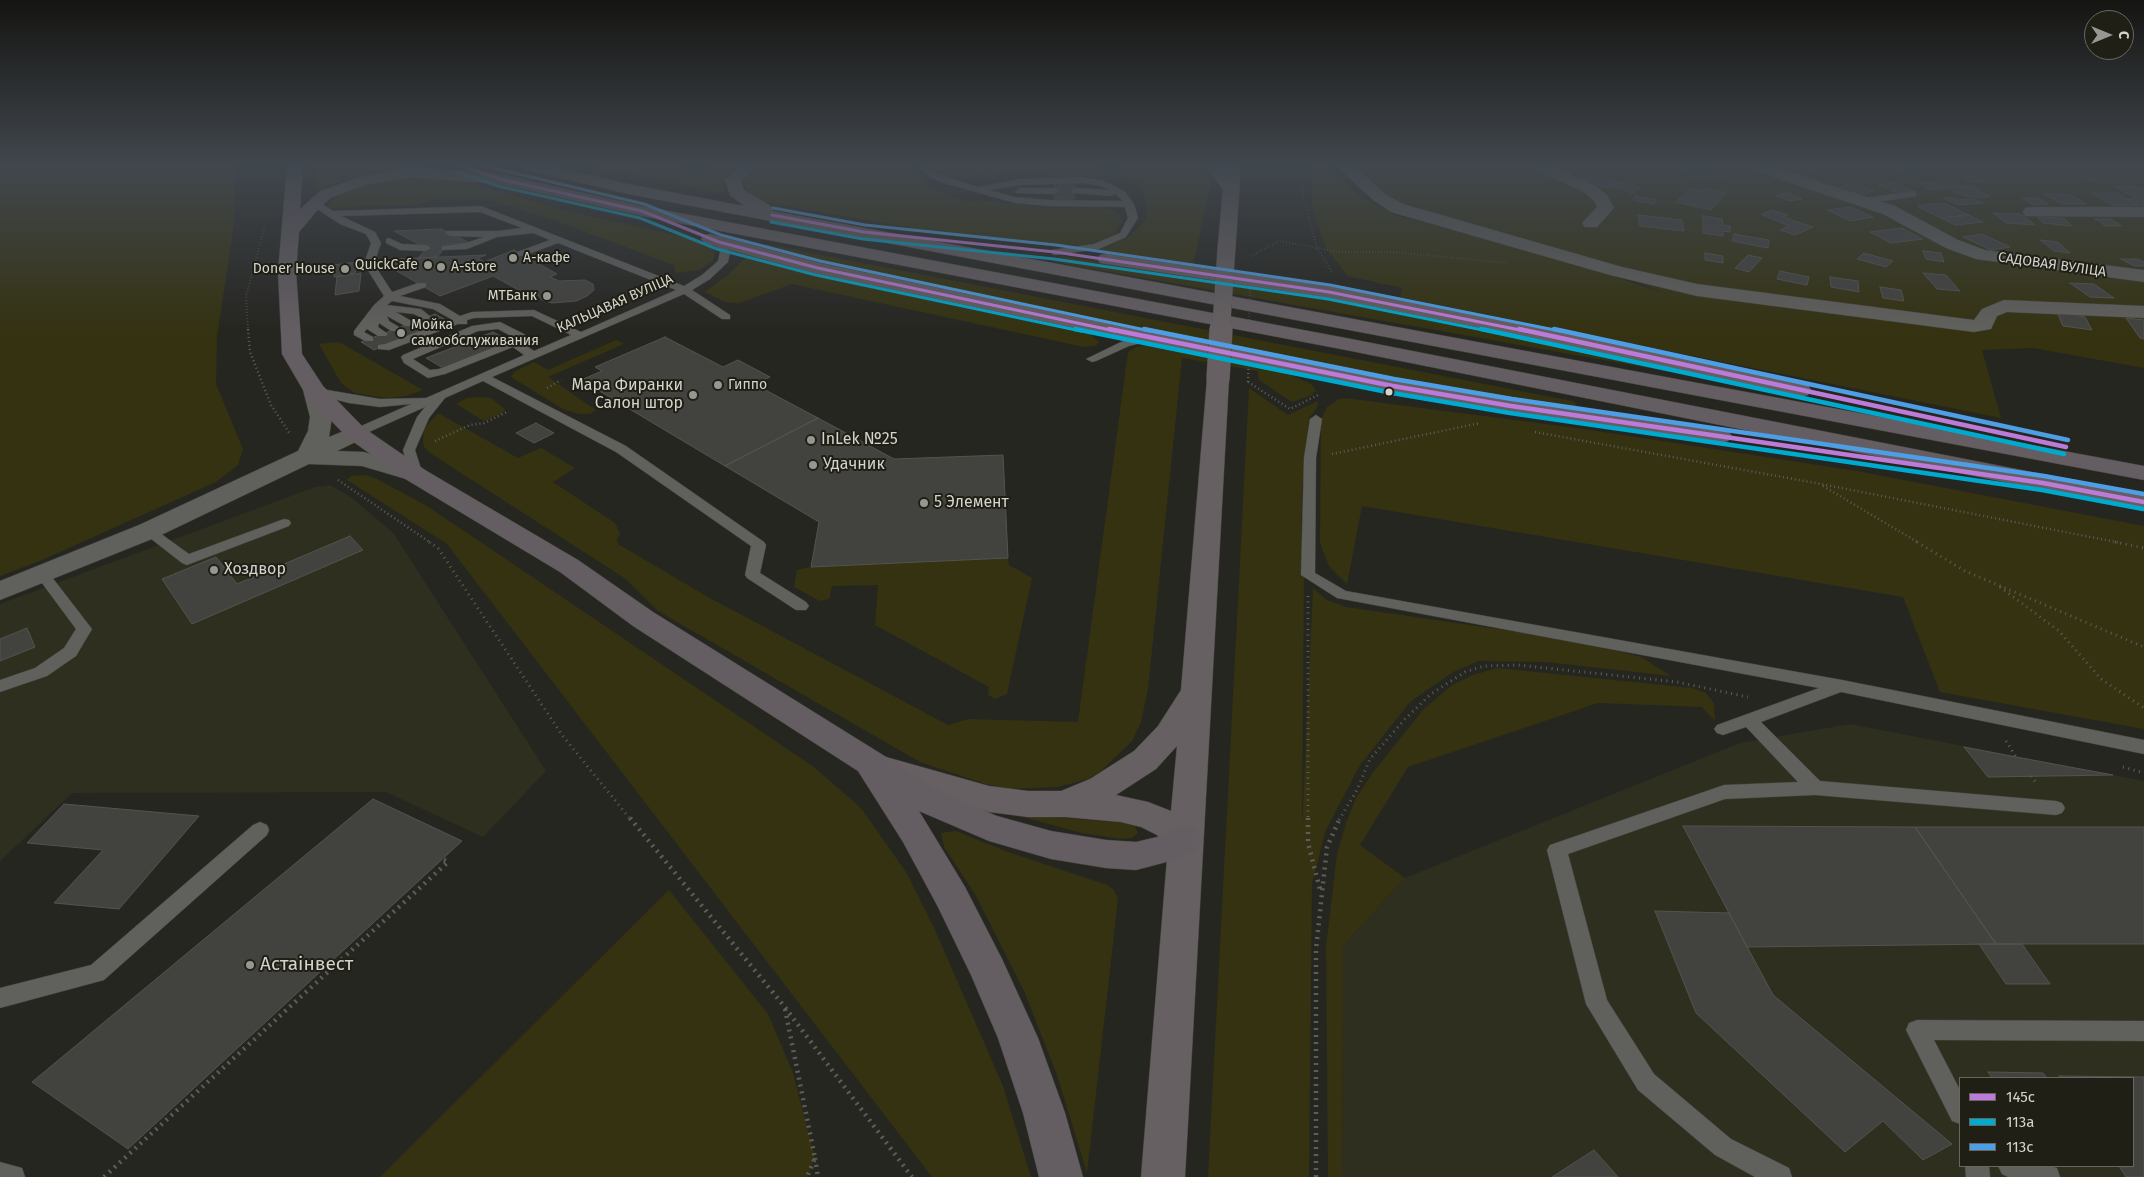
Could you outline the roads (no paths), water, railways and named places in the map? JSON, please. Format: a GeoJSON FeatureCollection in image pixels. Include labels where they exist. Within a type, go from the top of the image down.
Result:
{"type":"FeatureCollection","features":[{"type":"Feature","properties":{"kind":"highway"},"geometry":{"type":"LineString","coordinates":[[292,221],[287,272],[292,354],[314,390],[356,434],[416,475],[569,566],[643,619],[869,764],[932,802],[989,826],[1051,845],[1106,854],[1136,856],[1162,850],[1185,840]]}},
{"type":"Feature","properties":{"kind":"highway"},"geometry":{"type":"LineString","coordinates":[[291,230],[299,221]]}},
{"type":"Feature","properties":{"kind":"highway"},"geometry":{"type":"LineString","coordinates":[[667,221],[719,242],[818,268],[1150,338],[1393,386],[1511,406],[2043,483]]}},
{"type":"Feature","properties":{"kind":"highway"},"geometry":{"type":"LineString","coordinates":[[695,221],[1356,346],[2144,502]]}},
{"type":"Feature","properties":{"kind":"highway"},"geometry":{"type":"LineString","coordinates":[[806,221],[2144,473]]}},
{"type":"Feature","properties":{"kind":"highway"},"geometry":{"type":"LineString","coordinates":[[864,232],[1055,252],[1329,292],[1430,311],[2144,464]]}},
{"type":"Feature","properties":{"kind":"highway"},"geometry":{"type":"LineString","coordinates":[[869,764],[915,832],[952,898],[988,971],[1018,1038],[1044,1113],[1061,1177]]}},
{"type":"Feature","properties":{"kind":"main road"},"geometry":{"type":"LineString","coordinates":[[1163,1177],[1228,221]]}},
{"type":"Feature","properties":{"kind":"main road"},"geometry":{"type":"LineString","coordinates":[[1064,804],[1102,788],[1145,760],[1169,734],[1197,691]]}},
{"type":"Feature","properties":{"kind":"main road"},"geometry":{"type":"LineString","coordinates":[[869,764],[989,798],[1028,804],[1064,804],[1121,810],[1148,815],[1169,825],[1185,840]]}},
{"type":"Feature","properties":{"kind":"main road"},"geometry":{"type":"LineString","coordinates":[[1148,1177],[1166,1124]]}},
{"type":"Feature","properties":{"kind":"street"},"geometry":{"type":"LineString","coordinates":[[1441,221],[1617,271],[1697,290],[1974,326],[1984,325],[1989,313],[1994,309],[2004,306],[2144,312]]}},
{"type":"Feature","properties":{"kind":"street","name":"САДОВАЯ ВУЛІЦА"},"geometry":{"type":"LineString","coordinates":[[1909,221],[1952,244],[1982,256],[2144,276]]}},
{"type":"Feature","properties":{"kind":"street"},"geometry":{"type":"LineString","coordinates":[[305,458],[320,430],[320,417],[314,390]]}},
{"type":"Feature","properties":{"kind":"street"},"geometry":{"type":"LineString","coordinates":[[0,591],[148,531],[356,434]]}},
{"type":"Feature","properties":{"kind":"street"},"geometry":{"type":"LineString","coordinates":[[305,458],[364,459],[416,475]]}},
{"type":"Feature","properties":{"kind":"lane"},"geometry":{"type":"LineString","coordinates":[[344,222],[372,221]]}},
{"type":"Feature","properties":{"kind":"lane"},"geometry":{"type":"LineString","coordinates":[[514,221],[685,290],[726,317]]}},
{"type":"Feature","properties":{"kind":"lane"},"geometry":{"type":"LineString","coordinates":[[1055,252],[1096,247],[1123,235],[1132,221]]}},
{"type":"Feature","properties":{"kind":"lane"},"geometry":{"type":"LineString","coordinates":[[344,222],[370,232],[376,243],[369,264],[390,297],[436,306],[456,320],[476,328]]}},
{"type":"Feature","properties":{"kind":"lane"},"geometry":{"type":"LineString","coordinates":[[450,233],[498,234],[537,230]]}},
{"type":"Feature","properties":{"kind":"lane"},"geometry":{"type":"LineString","coordinates":[[445,248],[467,246],[498,234]]}},
{"type":"Feature","properties":{"kind":"lane"},"geometry":{"type":"LineString","coordinates":[[376,243],[389,242],[402,235]]}},
{"type":"Feature","properties":{"kind":"lane"},"geometry":{"type":"LineString","coordinates":[[520,254],[560,239]]}},
{"type":"Feature","properties":{"kind":"lane"},"geometry":{"type":"LineString","coordinates":[[389,242],[400,248],[426,248]]}},
{"type":"Feature","properties":{"kind":"lane","name":"КАЛЬЦАВАЯ ВУЛІЦА"},"geometry":{"type":"LineString","coordinates":[[356,434],[685,290],[706,277],[723,262],[725,252],[719,242]]}},
{"type":"Feature","properties":{"kind":"lane"},"geometry":{"type":"LineString","coordinates":[[369,339],[358,333],[378,307],[390,297],[422,285]]}},
{"type":"Feature","properties":{"kind":"lane"},"geometry":{"type":"LineString","coordinates":[[378,307],[416,311],[426,317]]}},
{"type":"Feature","properties":{"kind":"lane"},"geometry":{"type":"LineString","coordinates":[[378,307],[409,324]]}},
{"type":"Feature","properties":{"kind":"lane"},"geometry":{"type":"LineString","coordinates":[[378,307],[384,323],[395,329]]}},
{"type":"Feature","properties":{"kind":"lane"},"geometry":{"type":"LineString","coordinates":[[378,307],[372,328],[382,334]]}},
{"type":"Feature","properties":{"kind":"lane"},"geometry":{"type":"LineString","coordinates":[[382,346],[384,348],[440,325],[472,315],[534,312],[581,336]]}},
{"type":"Feature","properties":{"kind":"lane"},"geometry":{"type":"LineString","coordinates":[[500,325],[520,336],[514,343],[441,372],[428,374],[408,361],[407,358],[414,353],[476,328],[500,325]]}},
{"type":"Feature","properties":{"kind":"lane"},"geometry":{"type":"LineString","coordinates":[[1092,359],[1125,344],[1150,338]]}},
{"type":"Feature","properties":{"kind":"lane"},"geometry":{"type":"LineString","coordinates":[[514,343],[533,355]]}},
{"type":"Feature","properties":{"kind":"lane"},"geometry":{"type":"LineString","coordinates":[[485,378],[621,449],[759,545],[752,575],[801,606]]}},
{"type":"Feature","properties":{"kind":"lane"},"geometry":{"type":"LineString","coordinates":[[314,390],[349,399],[380,403],[440,397]]}},
{"type":"Feature","properties":{"kind":"lane"},"geometry":{"type":"LineString","coordinates":[[416,475],[409,450],[423,417],[440,397]]}},
{"type":"Feature","properties":{"kind":"lane"},"geometry":{"type":"LineString","coordinates":[[1316,419],[1310,458],[1308,575],[1342,595],[1842,686],[2144,747]]}},
{"type":"Feature","properties":{"kind":"lane"},"geometry":{"type":"LineString","coordinates":[[148,531],[187,560],[284,523]]}},
{"type":"Feature","properties":{"kind":"lane"},"geometry":{"type":"LineString","coordinates":[[0,686],[41,672],[70,652],[84,629],[43,575]]}},
{"type":"Feature","properties":{"kind":"lane"},"geometry":{"type":"LineString","coordinates":[[1723,729],[1842,686]]}},
{"type":"Feature","properties":{"kind":"lane"},"geometry":{"type":"LineString","coordinates":[[1748,719],[1816,788]]}},
{"type":"Feature","properties":{"kind":"lane"},"geometry":{"type":"LineString","coordinates":[[1780,1177],[1723,1147],[1646,1082],[1597,1004],[1557,850],[1724,792],[1816,788],[2056,808]]}},
{"type":"Feature","properties":{"kind":"lane"},"geometry":{"type":"LineString","coordinates":[[0,998],[97,972],[260,830]]}},
{"type":"Feature","properties":{"kind":"lane"},"geometry":{"type":"LineString","coordinates":[[1959,1111],[1917,1030],[2144,1032]]}},
{"type":"Feature","properties":{"kind":"lane"},"geometry":{"type":"LineString","coordinates":[[2013,1167],[2048,1177]]}},
{"type":"Feature","properties":{"kind":"lane"},"geometry":{"type":"LineString","coordinates":[[0,1174],[13,1177]]}},
{"type":"Feature","properties":{"kind":"place","name":"А-кафе"},"geometry":{"type":"Point","coordinates":[513,258]}},
{"type":"Feature","properties":{"kind":"place","name":"QuickCafe"},"geometry":{"type":"Point","coordinates":[428,265]}},
{"type":"Feature","properties":{"kind":"place","name":"A-store"},"geometry":{"type":"Point","coordinates":[441,267]}},
{"type":"Feature","properties":{"kind":"place","name":"Doner House"},"geometry":{"type":"Point","coordinates":[345,269]}},
{"type":"Feature","properties":{"kind":"place","name":"МТБанк"},"geometry":{"type":"Point","coordinates":[547,296]}},
{"type":"Feature","properties":{"kind":"place","name":"Мойка самообслуживания"},"geometry":{"type":"Point","coordinates":[401,333]}},
{"type":"Feature","properties":{"kind":"place","name":"Гиппо"},"geometry":{"type":"Point","coordinates":[718,385]}},
{"type":"Feature","properties":{"kind":"place","name":"Мара Фиранки Салон штор"},"geometry":{"type":"Point","coordinates":[693,395]}},
{"type":"Feature","properties":{"kind":"place","name":"InLek №25"},"geometry":{"type":"Point","coordinates":[811,440]}},
{"type":"Feature","properties":{"kind":"place","name":"Удачник"},"geometry":{"type":"Point","coordinates":[813,465]}},
{"type":"Feature","properties":{"kind":"place","name":"5 Элемент"},"geometry":{"type":"Point","coordinates":[924,503]}},
{"type":"Feature","properties":{"kind":"place","name":"Хоздвор"},"geometry":{"type":"Point","coordinates":[214,570]}},
{"type":"Feature","properties":{"kind":"place","name":"Астаінвест"},"geometry":{"type":"Point","coordinates":[250,965]}}]}
